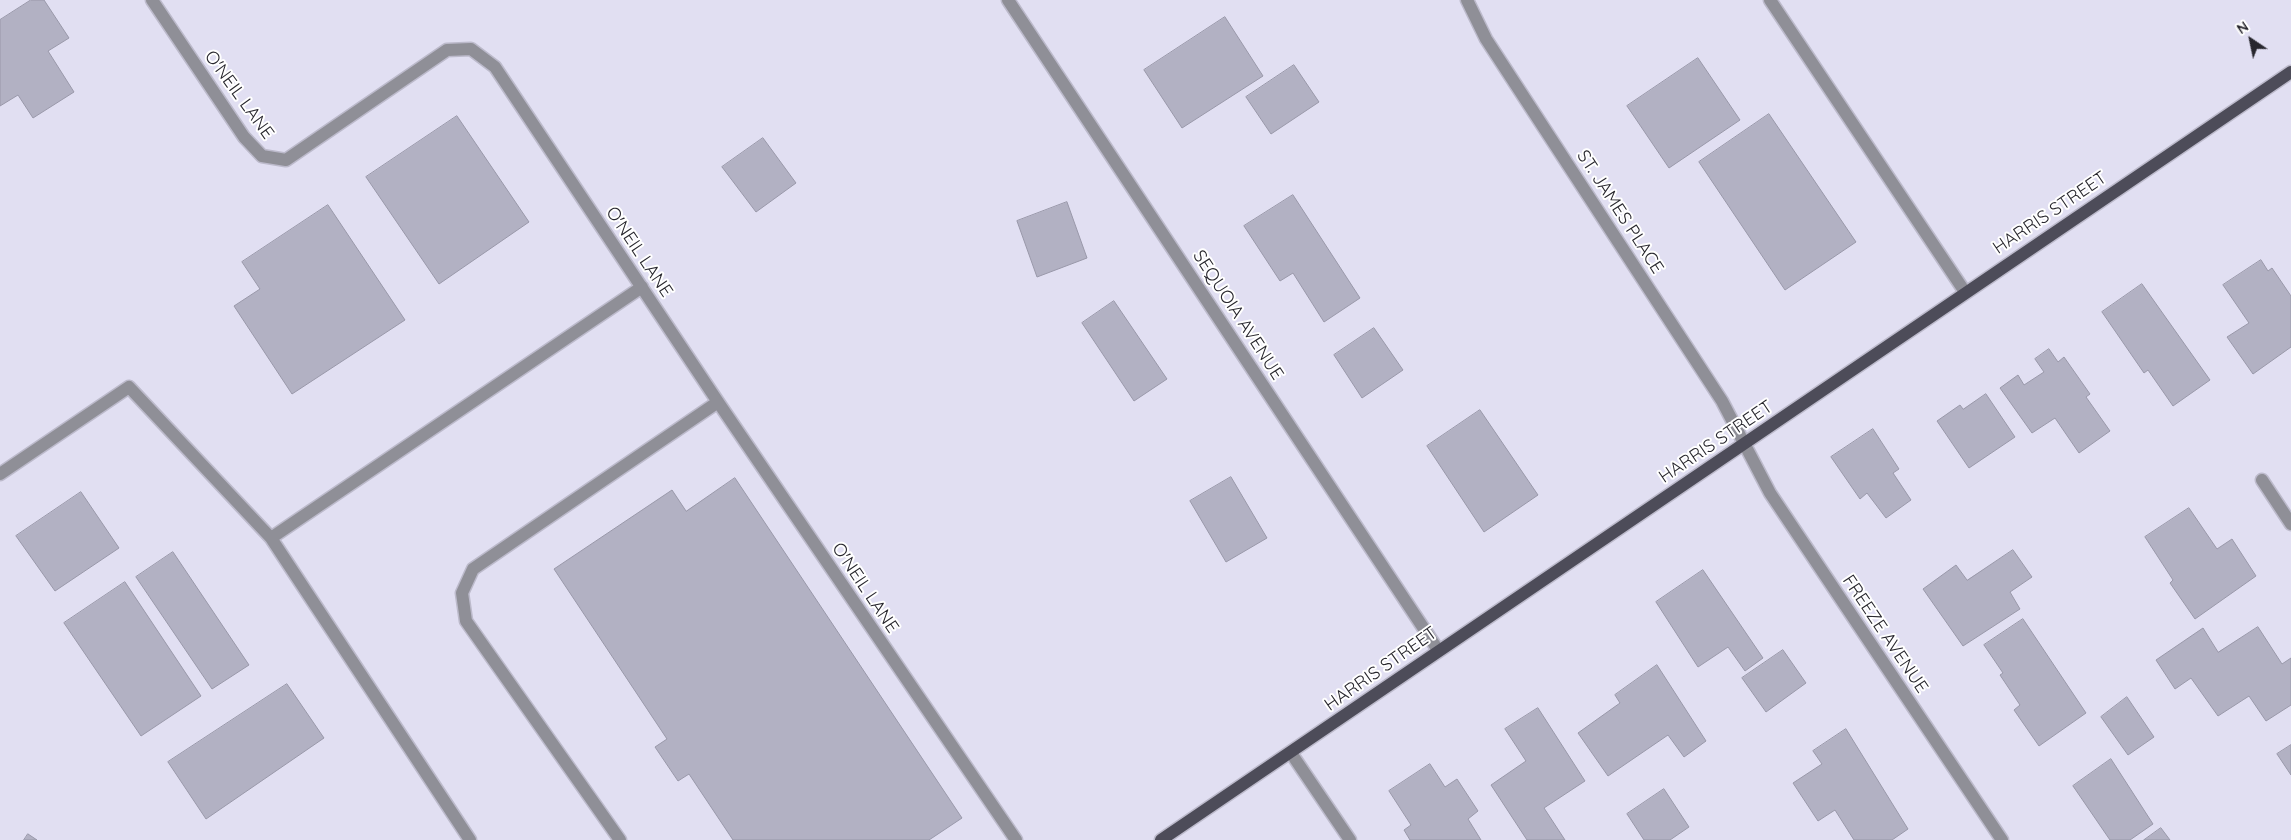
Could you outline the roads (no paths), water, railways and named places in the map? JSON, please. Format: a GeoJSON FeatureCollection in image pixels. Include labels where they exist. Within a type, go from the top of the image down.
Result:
{"type":"FeatureCollection","features":[{"type":"Feature","properties":{"kind":"main road","name":"HARRIS STREET"},"geometry":{"type":"LineString","coordinates":[[1161,840],[2291,72]]}},
{"type":"Feature","properties":{"kind":"street","name":"O'NEIL LANE"},"geometry":{"type":"LineString","coordinates":[[152,0],[244,137],[262,156],[286,160],[447,50],[472,49],[495,67],[718,402],[1016,840]]}},
{"type":"Feature","properties":{"kind":"street","name":"SEQUOIA AVENUE"},"geometry":{"type":"LineString","coordinates":[[1008,0],[1438,650]]}},
{"type":"Feature","properties":{"kind":"street","name":"ST. JAMES PLACE"},"geometry":{"type":"LineString","coordinates":[[1467,0],[1486,39],[1722,401],[1746,444]]}},
{"type":"Feature","properties":{"kind":"street"},"geometry":{"type":"LineString","coordinates":[[1770,0],[1965,292]]}},
{"type":"Feature","properties":{"kind":"street"},"geometry":{"type":"LineString","coordinates":[[271,538],[642,287]]}},
{"type":"Feature","properties":{"kind":"street"},"geometry":{"type":"LineString","coordinates":[[0,474],[129,387],[271,538],[407,741],[470,840]]}},
{"type":"Feature","properties":{"kind":"street"},"geometry":{"type":"LineString","coordinates":[[620,840],[466,621],[462,593],[472,569],[718,402]]}},
{"type":"Feature","properties":{"kind":"street","name":"FREEZE AVENUE"},"geometry":{"type":"LineString","coordinates":[[1746,444],[1770,492],[2002,840]]}},
{"type":"Feature","properties":{"kind":"street"},"geometry":{"type":"LineString","coordinates":[[2262,480],[2291,524]]}},
{"type":"Feature","properties":{"kind":"street"},"geometry":{"type":"LineString","coordinates":[[1291,753],[1350,840]]}}]}
